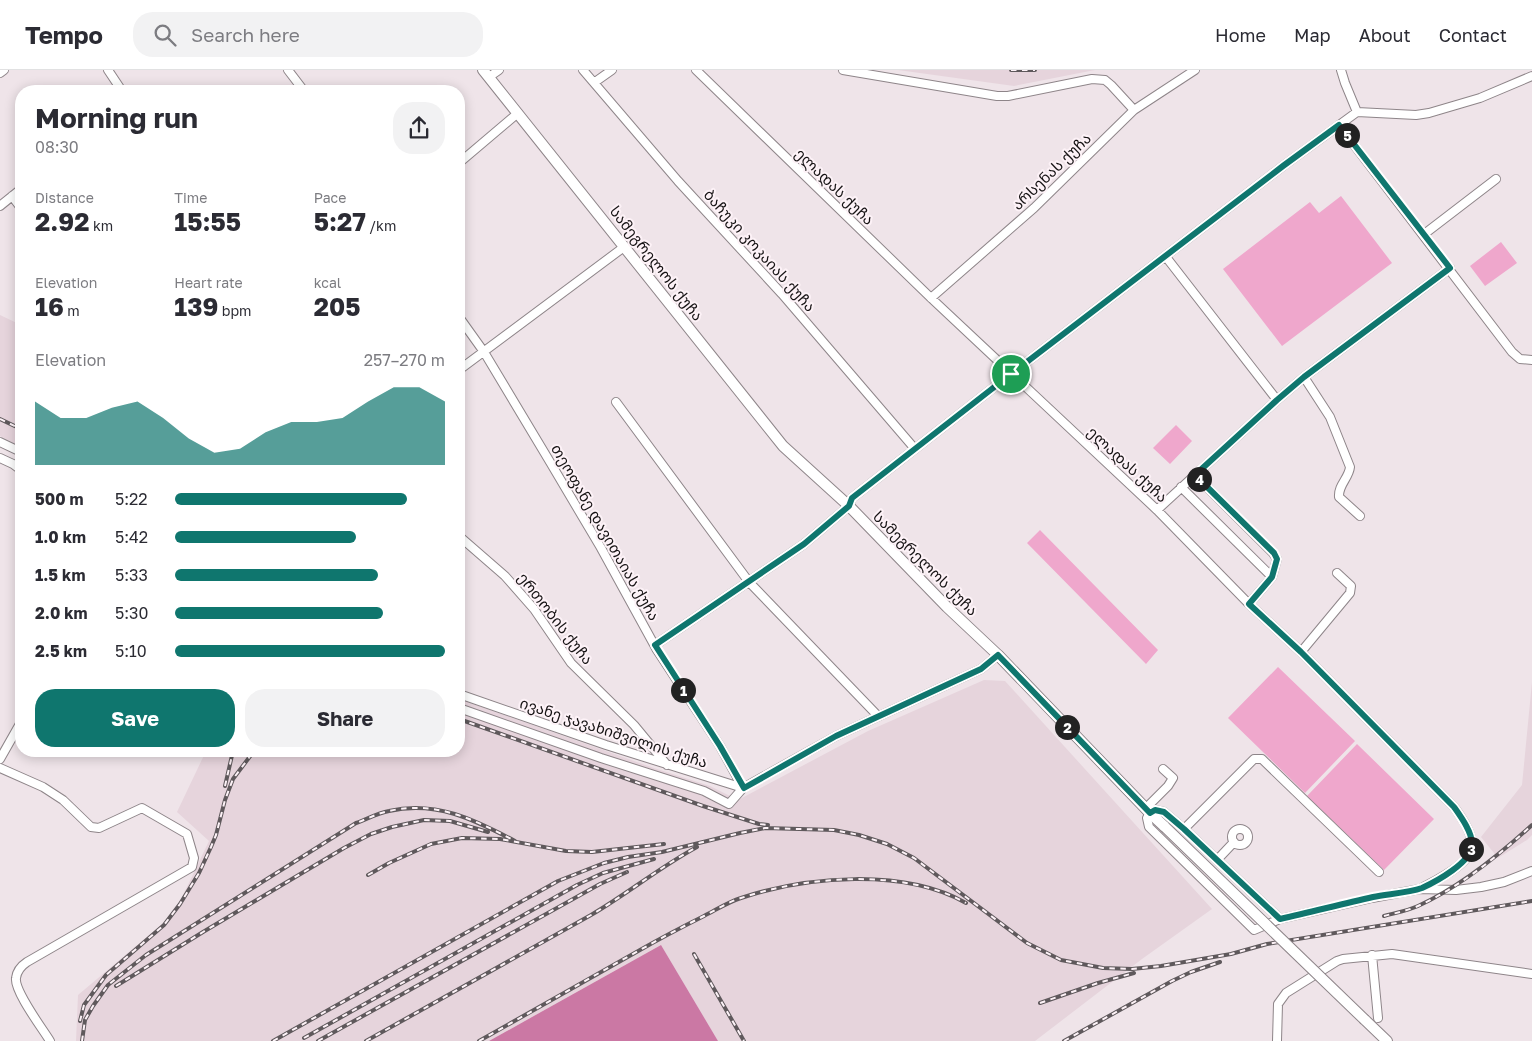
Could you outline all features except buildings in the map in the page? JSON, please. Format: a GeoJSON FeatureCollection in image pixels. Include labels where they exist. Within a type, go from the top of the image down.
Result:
{"type":"FeatureCollection","features":[{"type":"Feature","properties":{"kind":"main road","name":"სამეგრელოს ქუჩა"},"geometry":{"type":"LineString","coordinates":[[486,74],[783,446],[849,506],[947,607],[998,655],[1148,811],[1387,1041]]}},
{"type":"Feature","properties":{"kind":"street"},"geometry":{"type":"LineString","coordinates":[[0,73],[4,70]]}},
{"type":"Feature","properties":{"kind":"street"},"geometry":{"type":"LineString","coordinates":[[108,70],[118,85]]}},
{"type":"Feature","properties":{"kind":"street"},"geometry":{"type":"LineString","coordinates":[[288,70],[299,85]]}},
{"type":"Feature","properties":{"kind":"street"},"geometry":{"type":"LineString","coordinates":[[486,74],[499,70]]}},
{"type":"Feature","properties":{"kind":"street","name":"ბაჩუკი კოკაიას ქუჩა"},"geometry":{"type":"LineString","coordinates":[[583,70],[678,181],[782,294],[915,449]]}},
{"type":"Feature","properties":{"kind":"street"},"geometry":{"type":"LineString","coordinates":[[595,82],[612,70]]}},
{"type":"Feature","properties":{"kind":"street","name":"ელადას ქუჩა"},"geometry":{"type":"LineString","coordinates":[[696,70],[931,298],[1157,510],[1447,800],[1466,827],[1472,844],[1469,854],[1449,872],[1420,888]]}},
{"type":"Feature","properties":{"kind":"street"},"geometry":{"type":"LineString","coordinates":[[843,70],[997,96],[1008,96],[1092,79],[1105,80],[1134,110]]}},
{"type":"Feature","properties":{"kind":"street","name":"არსენას ქუჩა"},"geometry":{"type":"LineString","coordinates":[[931,298],[1034,208],[1134,110],[1195,70]]}},
{"type":"Feature","properties":{"kind":"street"},"geometry":{"type":"LineString","coordinates":[[1341,70],[1357,112]]}},
{"type":"Feature","properties":{"kind":"street"},"geometry":{"type":"LineString","coordinates":[[655,645],[804,544],[849,506],[852,498],[1283,166],[1357,112],[1416,115],[1429,113],[1480,98],[1532,76]]}},
{"type":"Feature","properties":{"kind":"street"},"geometry":{"type":"LineString","coordinates":[[465,158],[518,113]]}},
{"type":"Feature","properties":{"kind":"street"},"geometry":{"type":"LineString","coordinates":[[1339,125],[1450,268],[1512,352],[1520,359],[1529,360]]}},
{"type":"Feature","properties":{"kind":"street"},"geometry":{"type":"LineString","coordinates":[[1424,235],[1496,179]]}},
{"type":"Feature","properties":{"kind":"street"},"geometry":{"type":"LineString","coordinates":[[0,206],[15,194]]}},
{"type":"Feature","properties":{"kind":"street"},"geometry":{"type":"LineString","coordinates":[[12,196],[15,200]]}},
{"type":"Feature","properties":{"kind":"street"},"geometry":{"type":"LineString","coordinates":[[465,366],[624,247]]}},
{"type":"Feature","properties":{"kind":"street"},"geometry":{"type":"LineString","coordinates":[[1166,257],[1277,400]]}},
{"type":"Feature","properties":{"kind":"street"},"geometry":{"type":"LineString","coordinates":[[1157,510],[1304,377],[1450,268]]}},
{"type":"Feature","properties":{"kind":"street","name":"თეოფანე დავითაიას ქუჩა"},"geometry":{"type":"LineString","coordinates":[[465,325],[484,352],[591,531],[655,645],[720,746],[744,788]]}},
{"type":"Feature","properties":{"kind":"street"},"geometry":{"type":"LineString","coordinates":[[1304,377],[1330,417],[1350,467],[1350,473],[1340,489],[1339,497],[1360,516]]}},
{"type":"Feature","properties":{"kind":"street"},"geometry":{"type":"LineString","coordinates":[[616,402],[749,582],[878,716]]}},
{"type":"Feature","properties":{"kind":"street"},"geometry":{"type":"LineString","coordinates":[[0,442],[15,449]]}},
{"type":"Feature","properties":{"kind":"street"},"geometry":{"type":"LineString","coordinates":[[0,458],[15,466]]}},
{"type":"Feature","properties":{"kind":"street"},"geometry":{"type":"LineString","coordinates":[[1195,475],[1274,553],[1277,559],[1272,577],[1249,604]]}},
{"type":"Feature","properties":{"kind":"street"},"geometry":{"type":"LineString","coordinates":[[1181,487],[1272,577]]}},
{"type":"Feature","properties":{"kind":"street","name":"ერთობის ქუჩა"},"geometry":{"type":"LineString","coordinates":[[465,541],[505,576],[534,609],[571,663],[634,725],[667,765]]}},
{"type":"Feature","properties":{"kind":"street"},"geometry":{"type":"LineString","coordinates":[[1301,652],[1350,593],[1351,586],[1337,573]]}},
{"type":"Feature","properties":{"kind":"street"},"geometry":{"type":"LineString","coordinates":[[465,710],[601,758],[704,791],[729,804],[744,788],[836,736],[981,669],[998,655]]}},
{"type":"Feature","properties":{"kind":"street","name":"ივანე ჯავახიშვილის ქუჩა"},"geometry":{"type":"LineString","coordinates":[[465,696],[667,765],[744,788]]}},
{"type":"Feature","properties":{"kind":"street"},"geometry":{"type":"LineString","coordinates":[[0,759],[3,747],[15,730]]}},
{"type":"Feature","properties":{"kind":"street"},"geometry":{"type":"LineString","coordinates":[[1184,829],[1254,759],[1258,758],[1265,762],[1379,872]]}},
{"type":"Feature","properties":{"kind":"street"},"geometry":{"type":"LineString","coordinates":[[0,768],[42,786],[63,800],[91,827],[99,828],[142,808],[187,834],[194,858],[192,867],[26,962],[19,968],[16,984],[20,994],[50,1041]]}},
{"type":"Feature","properties":{"kind":"street"},"geometry":{"type":"LineString","coordinates":[[1163,769],[1173,778],[1148,811],[1149,827],[1253,929],[1280,919],[1420,888],[1456,890],[1481,887],[1504,882],[1532,871]]}},
{"type":"Feature","properties":{"kind":"street"},"geometry":{"type":"LineString","coordinates":[[1148,811],[1161,811],[1184,829],[1280,919]]}},
{"type":"Feature","properties":{"kind":"street"},"geometry":{"type":"LineString","coordinates":[[1217,860],[1234,842]]}},
{"type":"Feature","properties":{"kind":"street"},"geometry":{"type":"LineString","coordinates":[[1278,1041],[1278,1004],[1286,993],[1337,961],[1344,959],[1392,954],[1532,974]]}},
{"type":"Feature","properties":{"kind":"street"},"geometry":{"type":"LineString","coordinates":[[1372,955],[1378,1018]]}},
{"type":"Feature","properties":{"kind":"shaded area"},"geometry":{"type":"Polygon","coordinates":[[[898,70],[1095,70],[1014,86],[898,70]]]}},
{"type":"Feature","properties":{"kind":"shaded area"},"geometry":{"type":"Polygon","coordinates":[[[1341,196],[1392,263],[1282,346],[1223,269],[1310,202],[1319,213],[1341,196]]]}},
{"type":"Feature","properties":{"kind":"shaded area"},"geometry":{"type":"Polygon","coordinates":[[[1501,242],[1517,263],[1485,286],[1470,266],[1501,242]]]}},
{"type":"Feature","properties":{"kind":"shaded area"},"geometry":{"type":"Polygon","coordinates":[[[0,315],[15,322],[15,444],[0,436],[0,315]]]}},
{"type":"Feature","properties":{"kind":"shaded area"},"geometry":{"type":"Polygon","coordinates":[[[1176,425],[1192,441],[1170,464],[1153,448],[1176,425]]]}},
{"type":"Feature","properties":{"kind":"shaded area"},"geometry":{"type":"Polygon","coordinates":[[[1040,530],[1158,650],[1146,664],[1027,543],[1040,530]]]}},
{"type":"Feature","properties":{"kind":"shaded area"},"geometry":{"type":"Polygon","coordinates":[[[1278,667],[1355,741],[1305,793],[1228,718],[1278,667]]]}},
{"type":"Feature","properties":{"kind":"shaded area"},"geometry":{"type":"Polygon","coordinates":[[[984,680],[1005,681],[1212,909],[1142,959],[1035,1041],[718,1041],[661,945],[489,1041],[76,1041],[78,995],[174,914],[209,841],[177,812],[203,757],[465,757],[465,701],[710,786],[738,800],[868,731],[984,680]]]}},
{"type":"Feature","properties":{"kind":"shaded area"},"geometry":{"type":"Polygon","coordinates":[[[1532,682],[1532,835],[1498,858],[1481,837],[1522,785],[1532,682]]]}},
{"type":"Feature","properties":{"kind":"shaded area"},"geometry":{"type":"Polygon","coordinates":[[[1357,744],[1434,819],[1384,870],[1307,796],[1357,744]]]}},
{"type":"Feature","properties":{"kind":"shaded area"},"geometry":{"type":"Polygon","coordinates":[[[661,945],[718,1041],[489,1041],[661,945]]]}},
{"type":"Feature","properties":{"kind":"railway"},"geometry":{"type":"LineString","coordinates":[[1011,70],[1035,70]]}},
{"type":"Feature","properties":{"kind":"railway"},"geometry":{"type":"LineString","coordinates":[[0,419],[15,426]]}},
{"type":"Feature","properties":{"kind":"railway"},"geometry":{"type":"LineString","coordinates":[[465,721],[703,806],[759,824],[768,825]]}},
{"type":"Feature","properties":{"kind":"railway"},"geometry":{"type":"LineString","coordinates":[[225,786],[232,757]]}},
{"type":"Feature","properties":{"kind":"railway"},"geometry":{"type":"LineString","coordinates":[[80,1021],[84,1005],[106,975],[164,925],[180,904],[199,873],[211,847],[233,779],[250,757]]}},
{"type":"Feature","properties":{"kind":"railway"},"geometry":{"type":"LineString","coordinates":[[82,1041],[85,1020],[108,985],[146,955],[356,823],[389,811],[423,808],[439,810],[470,819],[515,841]]}},
{"type":"Feature","properties":{"kind":"railway"},"geometry":{"type":"LineString","coordinates":[[116,986],[203,932],[344,848],[371,834],[424,820],[450,821],[488,832]]}},
{"type":"Feature","properties":{"kind":"railway"},"geometry":{"type":"LineString","coordinates":[[1384,916],[1414,908],[1449,890],[1492,859],[1532,825]]}},
{"type":"Feature","properties":{"kind":"railway"},"geometry":{"type":"LineString","coordinates":[[273,1041],[558,881],[604,863],[662,852],[765,828],[834,830],[859,835],[887,844],[914,858],[1027,943],[1061,960],[1103,968],[1132,969],[1161,966],[1231,954],[1267,944],[1532,901]]}},
{"type":"Feature","properties":{"kind":"railway"},"geometry":{"type":"LineString","coordinates":[[368,875],[431,844],[462,838],[500,839],[566,851],[592,852],[664,844]]}},
{"type":"Feature","properties":{"kind":"railway"},"geometry":{"type":"LineString","coordinates":[[366,1041],[591,915],[697,847]]}},
{"type":"Feature","properties":{"kind":"railway"},"geometry":{"type":"LineString","coordinates":[[304,1038],[577,885],[603,873],[654,859]]}},
{"type":"Feature","properties":{"kind":"railway"},"geometry":{"type":"LineString","coordinates":[[318,1041],[600,884],[627,872]]}},
{"type":"Feature","properties":{"kind":"railway"},"geometry":{"type":"LineString","coordinates":[[479,1041],[680,928],[731,902],[767,890],[825,881],[885,880],[914,884],[941,892],[966,903]]}},
{"type":"Feature","properties":{"kind":"railway"},"geometry":{"type":"LineString","coordinates":[[694,954],[744,1041]]}},
{"type":"Feature","properties":{"kind":"railway"},"geometry":{"type":"LineString","coordinates":[[1064,1041],[1172,981],[1220,962]]}},
{"type":"Feature","properties":{"kind":"railway"},"geometry":{"type":"LineString","coordinates":[[1040,1003],[1134,973]]}},
{"type":"Feature","properties":{"kind":"route"},"geometry":{"type":"LineString","coordinates":[[1339,125],[1450,268],[1304,377],[1195,475],[1274,553],[1277,559],[1272,577],[1249,604],[1301,652],[1454,807],[1466,827],[1472,844],[1469,854],[1463,861],[1439,879],[1420,888],[1280,919],[1164,812],[1155,810],[1150,813],[998,655],[981,669],[836,736],[744,788],[720,746],[655,645],[804,544],[849,506],[852,498],[1011,374],[1339,125]]}}]}
